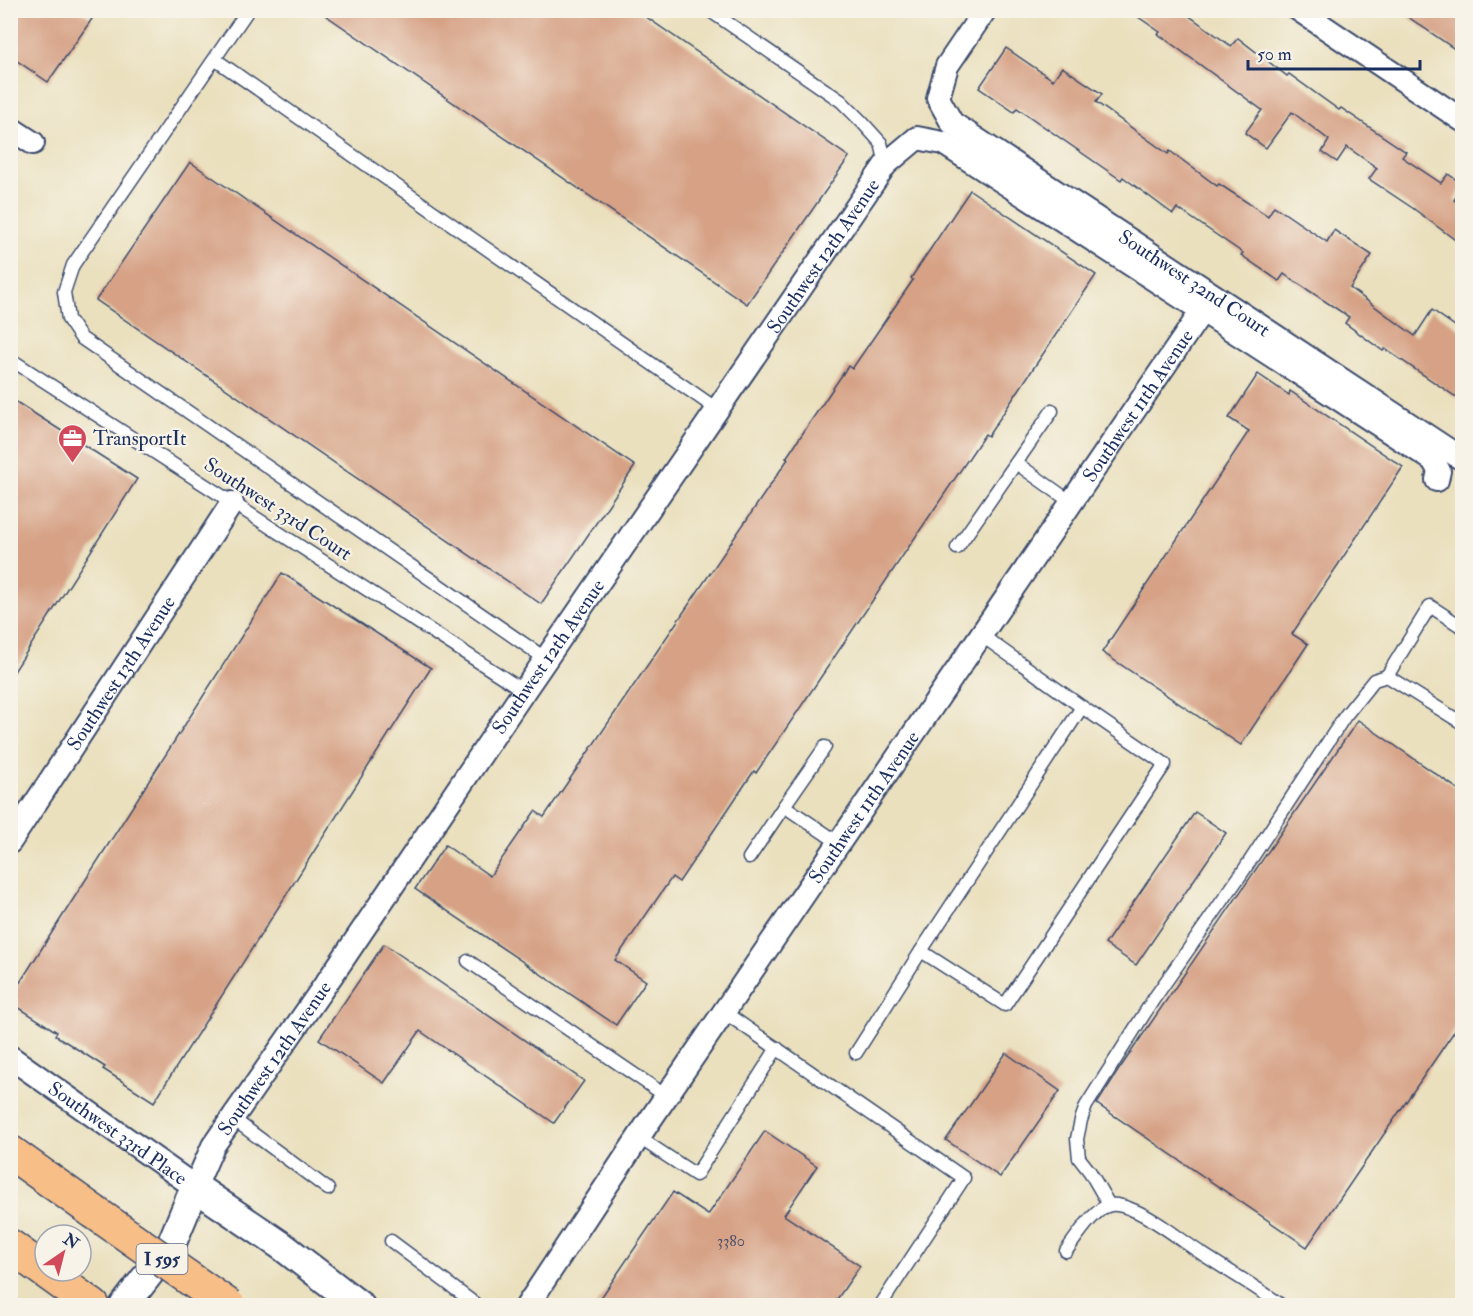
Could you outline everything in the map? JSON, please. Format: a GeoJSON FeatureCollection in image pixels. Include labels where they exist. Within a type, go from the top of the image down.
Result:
{"type":"FeatureCollection","features":[{"type":"Feature","properties":{"kind":"highway","name":"I 595"},"geometry":{"type":"LineString","coordinates":[[10,1152],[229,1305]]}},
{"type":"Feature","properties":{"kind":"highway"},"geometry":{"type":"LineString","coordinates":[[10,1246],[33,1262]]}},
{"type":"Feature","properties":{"kind":"highway"},"geometry":{"type":"LineString","coordinates":[[10,1260],[33,1268]]}},
{"type":"Feature","properties":{"kind":"highway"},"geometry":{"type":"LineString","coordinates":[[62,1283],[93,1305]]}},
{"type":"Feature","properties":{"kind":"street","name":"Southwest 32nd Court"},"geometry":{"type":"LineString","coordinates":[[985,10],[947,66],[938,98],[952,123],[1462,459]]}},
{"type":"Feature","properties":{"kind":"street"},"geometry":{"type":"LineString","coordinates":[[1299,10],[1462,120]]}},
{"type":"Feature","properties":{"kind":"street"},"geometry":{"type":"LineString","coordinates":[[10,128],[33,143]]}},
{"type":"Feature","properties":{"kind":"street","name":"Southwest 12th Avenue"},"geometry":{"type":"LineString","coordinates":[[195,1187],[213,1146],[886,164],[917,138]]}},
{"type":"Feature","properties":{"kind":"street","name":"Southwest 32nd Court"},"geometry":{"type":"LineString","coordinates":[[917,138],[943,143],[1433,460],[1439,471],[1437,480]]}},
{"type":"Feature","properties":{"kind":"street","name":"Southwest 11th Avenue"},"geometry":{"type":"LineString","coordinates":[[534,1303],[638,1137],[1202,311]]}},
{"type":"Feature","properties":{"kind":"street","name":"Southwest 13th Avenue"},"geometry":{"type":"LineString","coordinates":[[10,842],[232,503]]}},
{"type":"Feature","properties":{"kind":"street","name":"Southwest 33rd Place"},"geometry":{"type":"LineString","coordinates":[[10,1057],[195,1187]]}},
{"type":"Feature","properties":{"kind":"street"},"geometry":{"type":"LineString","coordinates":[[124,1305],[171,1245],[195,1187],[282,1246],[360,1305]]}},
{"type":"Feature","properties":{"kind":"lane"},"geometry":{"type":"LineString","coordinates":[[248,10],[216,60],[73,265],[64,292],[68,319],[81,338],[546,659]]}},
{"type":"Feature","properties":{"kind":"lane"},"geometry":{"type":"LineString","coordinates":[[710,10],[842,101],[880,143],[886,164]]}},
{"type":"Feature","properties":{"kind":"lane"},"geometry":{"type":"LineString","coordinates":[[216,60],[717,410]]}},
{"type":"Feature","properties":{"kind":"lane","name":"Southwest 33rd Court"},"geometry":{"type":"LineString","coordinates":[[10,359],[524,691]]}},
{"type":"Feature","properties":{"kind":"lane"},"geometry":{"type":"LineString","coordinates":[[957,548],[1052,411]]}},
{"type":"Feature","properties":{"kind":"lane"},"geometry":{"type":"LineString","coordinates":[[1016,464],[1071,502]]}},
{"type":"Feature","properties":{"kind":"lane"},"geometry":{"type":"LineString","coordinates":[[1109,1205],[1079,1158],[1077,1138],[1086,1106],[1153,1000],[1244,870],[1345,716],[1374,680],[1387,676],[1430,606],[1462,627]]}},
{"type":"Feature","properties":{"kind":"lane"},"geometry":{"type":"LineString","coordinates":[[921,951],[1005,1005],[1166,764],[981,635]]}},
{"type":"Feature","properties":{"kind":"lane"},"geometry":{"type":"LineString","coordinates":[[1387,676],[1462,723]]}},
{"type":"Feature","properties":{"kind":"lane"},"geometry":{"type":"LineString","coordinates":[[856,1053],[1082,707]]}},
{"type":"Feature","properties":{"kind":"lane"},"geometry":{"type":"LineString","coordinates":[[749,858],[825,747]]}},
{"type":"Feature","properties":{"kind":"lane"},"geometry":{"type":"LineString","coordinates":[[784,806],[839,843]]}},
{"type":"Feature","properties":{"kind":"lane"},"geometry":{"type":"LineString","coordinates":[[468,961],[666,1096]]}},
{"type":"Feature","properties":{"kind":"lane"},"geometry":{"type":"LineString","coordinates":[[724,1012],[964,1178],[880,1305]]}},
{"type":"Feature","properties":{"kind":"lane"},"geometry":{"type":"LineString","coordinates":[[638,1137],[696,1176],[777,1048]]}},
{"type":"Feature","properties":{"kind":"lane"},"geometry":{"type":"LineString","coordinates":[[232,1118],[328,1189]]}},
{"type":"Feature","properties":{"kind":"lane"},"geometry":{"type":"LineString","coordinates":[[1066,1251],[1098,1211],[1109,1205],[1133,1209],[1282,1305]]}},
{"type":"Feature","properties":{"kind":"lane"},"geometry":{"type":"LineString","coordinates":[[391,1241],[478,1305]]}},
{"type":"Feature","properties":{"kind":"building"},"geometry":{"type":"Polygon","coordinates":[[[10,10],[79,10],[92,19],[48,82],[10,56],[10,10]]]}},
{"type":"Feature","properties":{"kind":"building"},"geometry":{"type":"Polygon","coordinates":[[[318,10],[636,10],[849,157],[747,304],[318,10]]]}},
{"type":"Feature","properties":{"kind":"building"},"geometry":{"type":"Polygon","coordinates":[[[1128,10],[1181,10],[1231,46],[1238,38],[1287,76],[1289,74],[1339,110],[1341,108],[1406,152],[1402,157],[1441,183],[1448,174],[1462,184],[1454,200],[1462,206],[1462,245],[1369,179],[1377,168],[1347,147],[1337,162],[1322,152],[1329,140],[1292,112],[1266,148],[1245,133],[1262,110],[1128,10]]]}},
{"type":"Feature","properties":{"kind":"building"},"geometry":{"type":"Polygon","coordinates":[[[1398,10],[1452,10],[1462,18],[1462,54],[1398,10]]]}},
{"type":"Feature","properties":{"kind":"building"},"geometry":{"type":"Polygon","coordinates":[[[1006,48],[1053,80],[1062,67],[1102,94],[1096,102],[1168,154],[1170,151],[1217,186],[1219,184],[1268,216],[1274,206],[1327,242],[1334,230],[1372,255],[1350,288],[1415,336],[1432,310],[1462,331],[1462,401],[1385,349],[1383,351],[1345,323],[1349,317],[1284,274],[1279,281],[1241,255],[1243,253],[1177,208],[1173,214],[1123,177],[1121,180],[1017,108],[1014,112],[979,88],[1006,48]]]}},
{"type":"Feature","properties":{"kind":"building"},"geometry":{"type":"Polygon","coordinates":[[[190,162],[635,466],[541,604],[96,300],[190,162]]]}},
{"type":"Feature","properties":{"kind":"building"},"geometry":{"type":"Polygon","coordinates":[[[970,190],[1096,275],[988,436],[985,434],[756,773],[754,771],[679,882],[672,877],[615,960],[646,981],[616,1025],[415,889],[445,845],[490,876],[535,811],[544,817],[788,459],[786,458],[848,366],[852,369],[913,280],[911,278],[970,190]]]}},
{"type":"Feature","properties":{"kind":"building"},"geometry":{"type":"Polygon","coordinates":[[[1258,374],[1289,395],[1290,391],[1403,467],[1292,634],[1308,644],[1241,745],[1102,652],[1249,431],[1229,418],[1258,374]]]}},
{"type":"Feature","properties":{"kind":"building"},"geometry":{"type":"Polygon","coordinates":[[[10,398],[137,479],[10,678],[10,398]]]}},
{"type":"Feature","properties":{"kind":"building"},"geometry":{"type":"Polygon","coordinates":[[[282,573],[431,668],[154,1102],[55,1035],[57,1032],[10,1002],[10,998],[282,573]]]}},
{"type":"Feature","properties":{"kind":"building"},"geometry":{"type":"Polygon","coordinates":[[[1358,720],[1462,792],[1462,1020],[1307,1247],[1097,1104],[1358,720]]]}},
{"type":"Feature","properties":{"kind":"building"},"geometry":{"type":"Polygon","coordinates":[[[1195,812],[1226,833],[1136,965],[1105,944],[1195,812]]]}},
{"type":"Feature","properties":{"kind":"building"},"geometry":{"type":"Polygon","coordinates":[[[384,944],[584,1081],[554,1123],[420,1031],[384,1083],[319,1039],[384,944]]]}},
{"type":"Feature","properties":{"kind":"building"},"geometry":{"type":"Polygon","coordinates":[[[1006,1053],[1060,1091],[1000,1177],[946,1140],[1006,1053]]]}},
{"type":"Feature","properties":{"kind":"building"},"geometry":{"type":"Polygon","coordinates":[[[765,1131],[817,1166],[784,1215],[860,1266],[833,1305],[596,1305],[673,1192],[708,1215],[765,1131]]]}},
{"type":"Feature","properties":{"kind":"place","name":"TransportIt"},"geometry":{"type":"Point","coordinates":[72,464]}}]}
